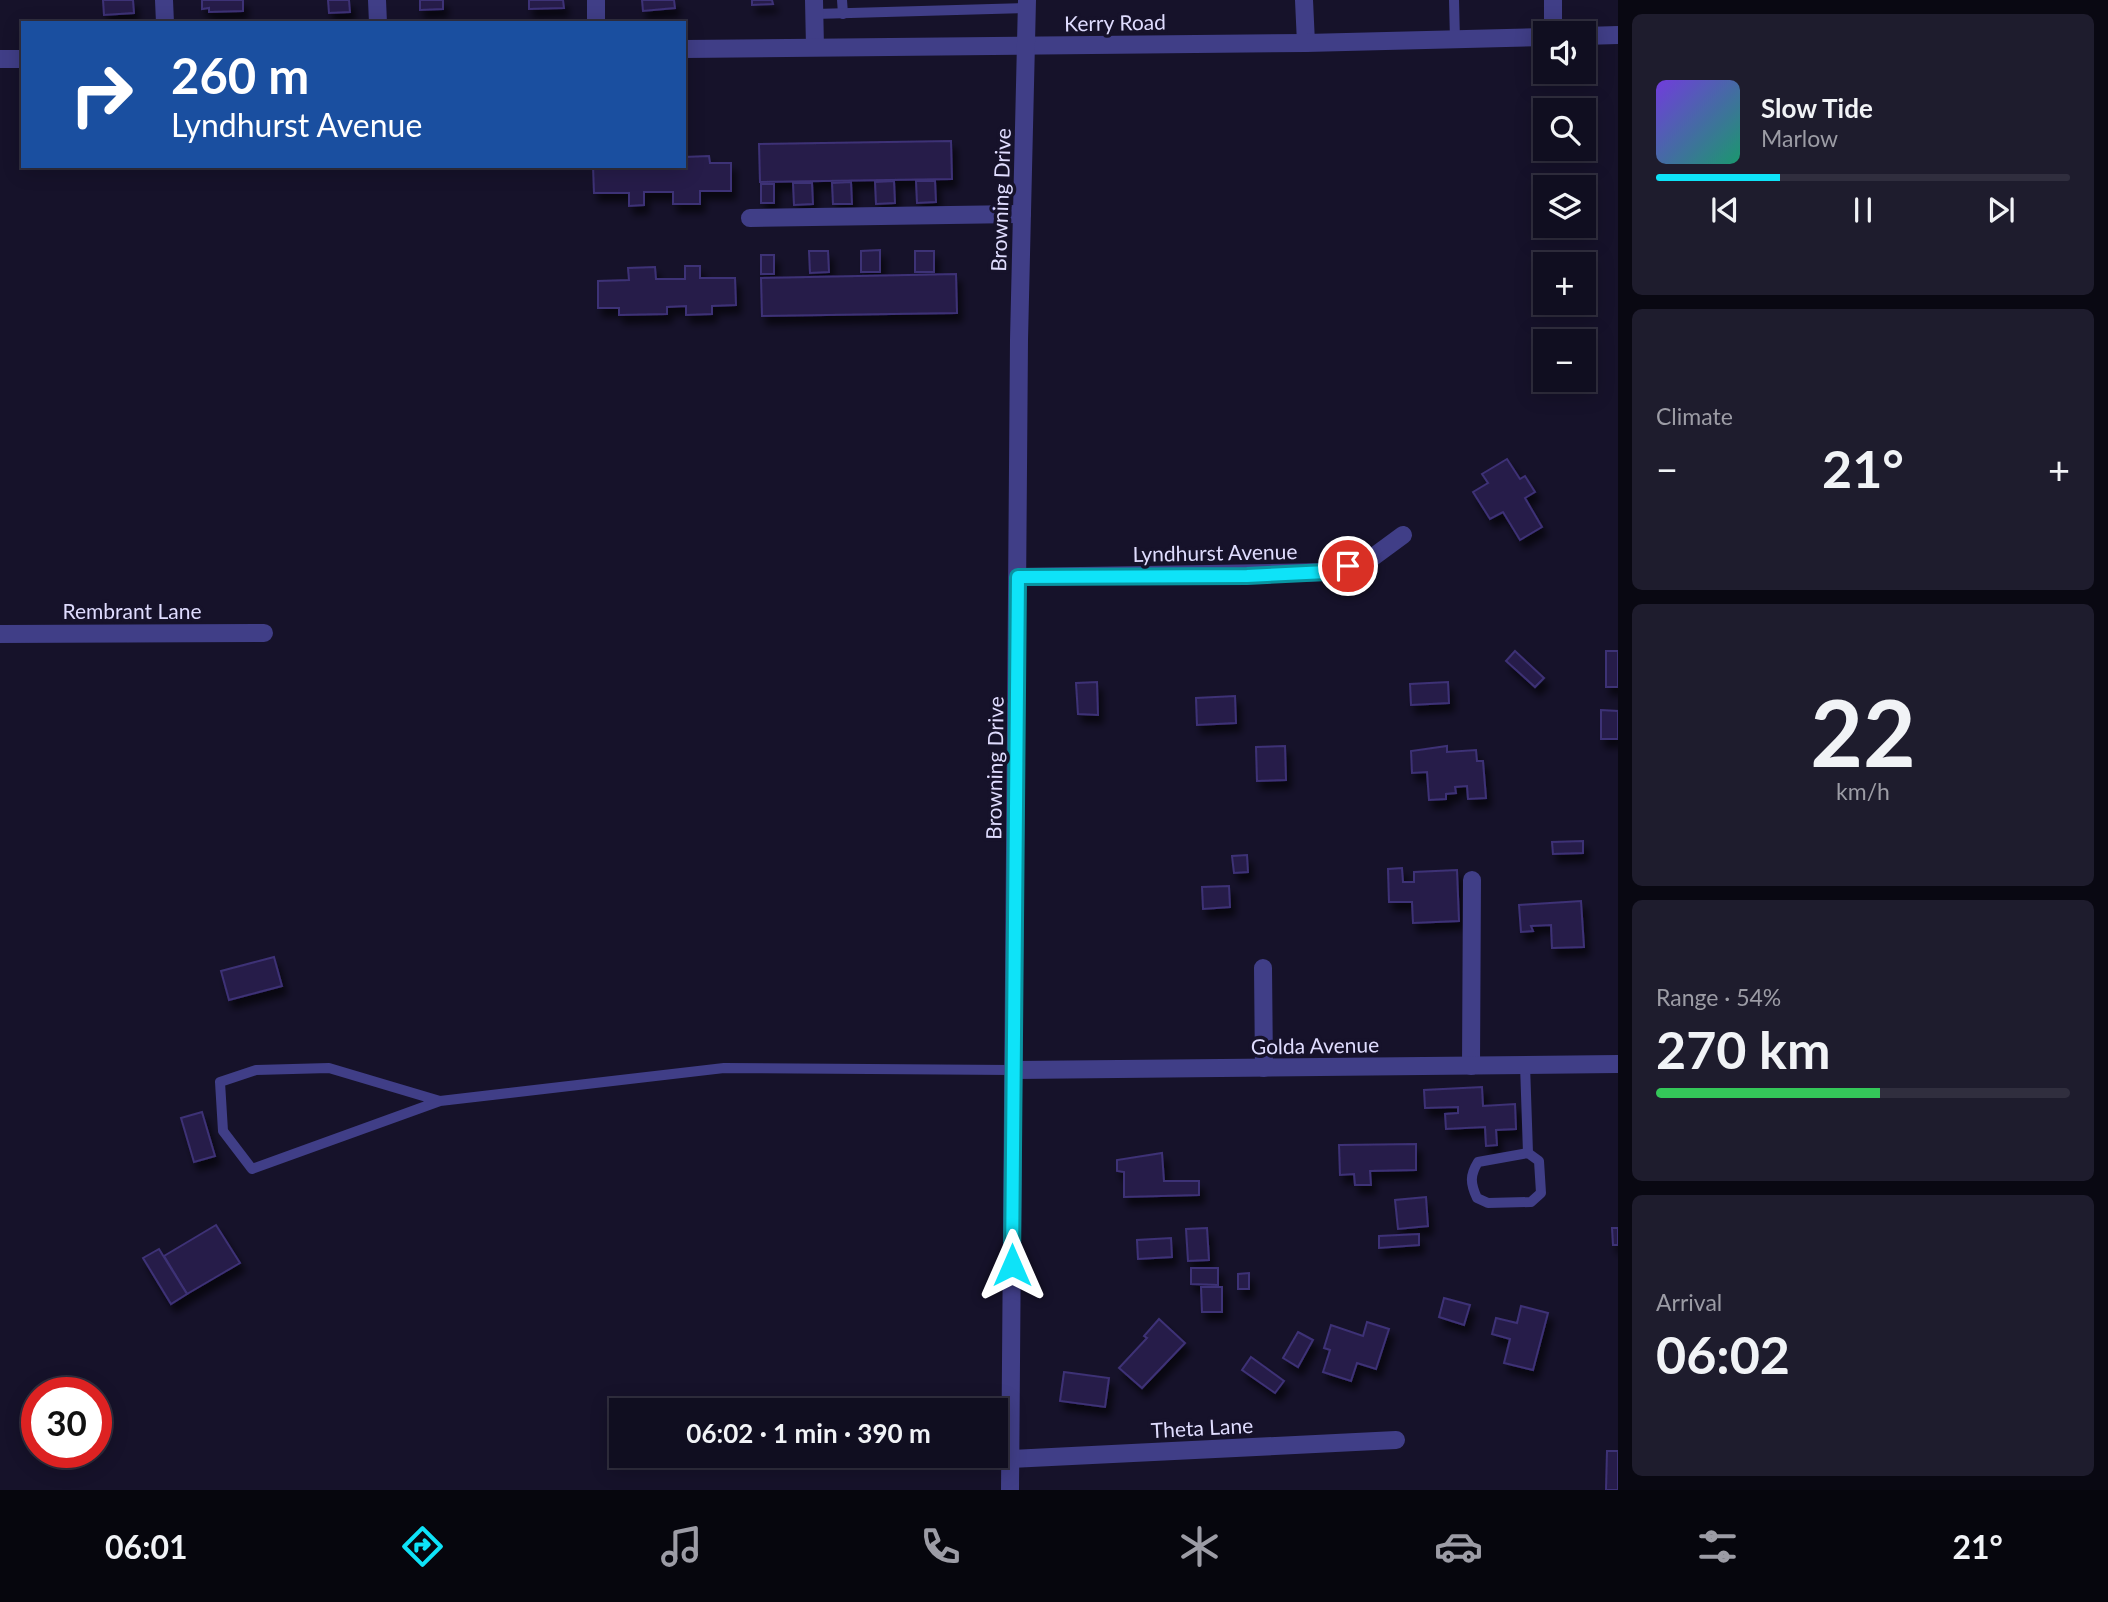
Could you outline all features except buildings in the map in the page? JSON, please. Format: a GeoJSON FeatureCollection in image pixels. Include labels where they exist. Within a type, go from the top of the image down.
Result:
{"type":"FeatureCollection","features":[{"type":"Feature","properties":{"kind":"street"},"geometry":{"type":"LineString","coordinates":[[164,0],[165,21]]}},
{"type":"Feature","properties":{"kind":"street"},"geometry":{"type":"LineString","coordinates":[[377,0],[378,21]]}},
{"type":"Feature","properties":{"kind":"street"},"geometry":{"type":"LineString","coordinates":[[596,0],[596,21]]}},
{"type":"Feature","properties":{"kind":"street"},"geometry":{"type":"LineString","coordinates":[[1304,0],[1306,43]]}},
{"type":"Feature","properties":{"kind":"street"},"geometry":{"type":"LineString","coordinates":[[1553,0],[1553,21]]}},
{"type":"Feature","properties":{"kind":"street","name":"Browning Drive"},"geometry":{"type":"LineString","coordinates":[[1010,1490],[1022,214],[1027,4]]}},
{"type":"Feature","properties":{"kind":"street"},"geometry":{"type":"LineString","coordinates":[[814,7],[815,47]]}},
{"type":"Feature","properties":{"kind":"street"},"geometry":{"type":"LineString","coordinates":[[1596,36],[1618,36]]}},
{"type":"Feature","properties":{"kind":"street","name":"Kerry Road"},"geometry":{"type":"LineString","coordinates":[[686,50],[1306,43],[1533,37]]}},
{"type":"Feature","properties":{"kind":"street"},"geometry":{"type":"LineString","coordinates":[[0,59],[21,59]]}},
{"type":"Feature","properties":{"kind":"street"},"geometry":{"type":"LineString","coordinates":[[750,218],[1022,214]]}},
{"type":"Feature","properties":{"kind":"street","name":"Lyndhurst Avenue"},"geometry":{"type":"LineString","coordinates":[[1018,577],[1327,572],[1369,559],[1403,535]]}},
{"type":"Feature","properties":{"kind":"street","name":"Rembrant Lane"},"geometry":{"type":"LineString","coordinates":[[0,634],[264,633]]}},
{"type":"Feature","properties":{"kind":"street"},"geometry":{"type":"LineString","coordinates":[[1471,1066],[1472,880]]}},
{"type":"Feature","properties":{"kind":"street"},"geometry":{"type":"LineString","coordinates":[[1263,968],[1264,1068]]}},
{"type":"Feature","properties":{"kind":"street","name":"Golda Avenue"},"geometry":{"type":"LineString","coordinates":[[1013,1070],[1618,1064]]}},
{"type":"Feature","properties":{"kind":"street","name":"Theta Lane"},"geometry":{"type":"LineString","coordinates":[[1011,1459],[1396,1440]]}},
{"type":"Feature","properties":{"kind":"lane"},"geometry":{"type":"LineString","coordinates":[[842,0],[843,14]]}},
{"type":"Feature","properties":{"kind":"lane"},"geometry":{"type":"LineString","coordinates":[[1454,0],[1455,40]]}},
{"type":"Feature","properties":{"kind":"lane"},"geometry":{"type":"LineString","coordinates":[[814,7],[843,14],[1027,4]]}},
{"type":"Feature","properties":{"kind":"lane"},"geometry":{"type":"LineString","coordinates":[[1525,1065],[1528,1153]]}},
{"type":"Feature","properties":{"kind":"lane"},"geometry":{"type":"LineString","coordinates":[[440,1101],[330,1069],[256,1070],[220,1083],[223,1131],[252,1169],[440,1101],[724,1068],[1013,1070]]}},
{"type":"Feature","properties":{"kind":"lane"},"geometry":{"type":"LineString","coordinates":[[1528,1153],[1539,1161],[1541,1194],[1531,1202],[1488,1203],[1477,1198],[1471,1185],[1472,1172],[1478,1162],[1528,1153]]}},
{"type":"Feature","properties":{"kind":"route"},"geometry":{"type":"LineString","coordinates":[[1012,1265],[1018,577],[1247,576],[1327,572],[1348,566]]}}]}
